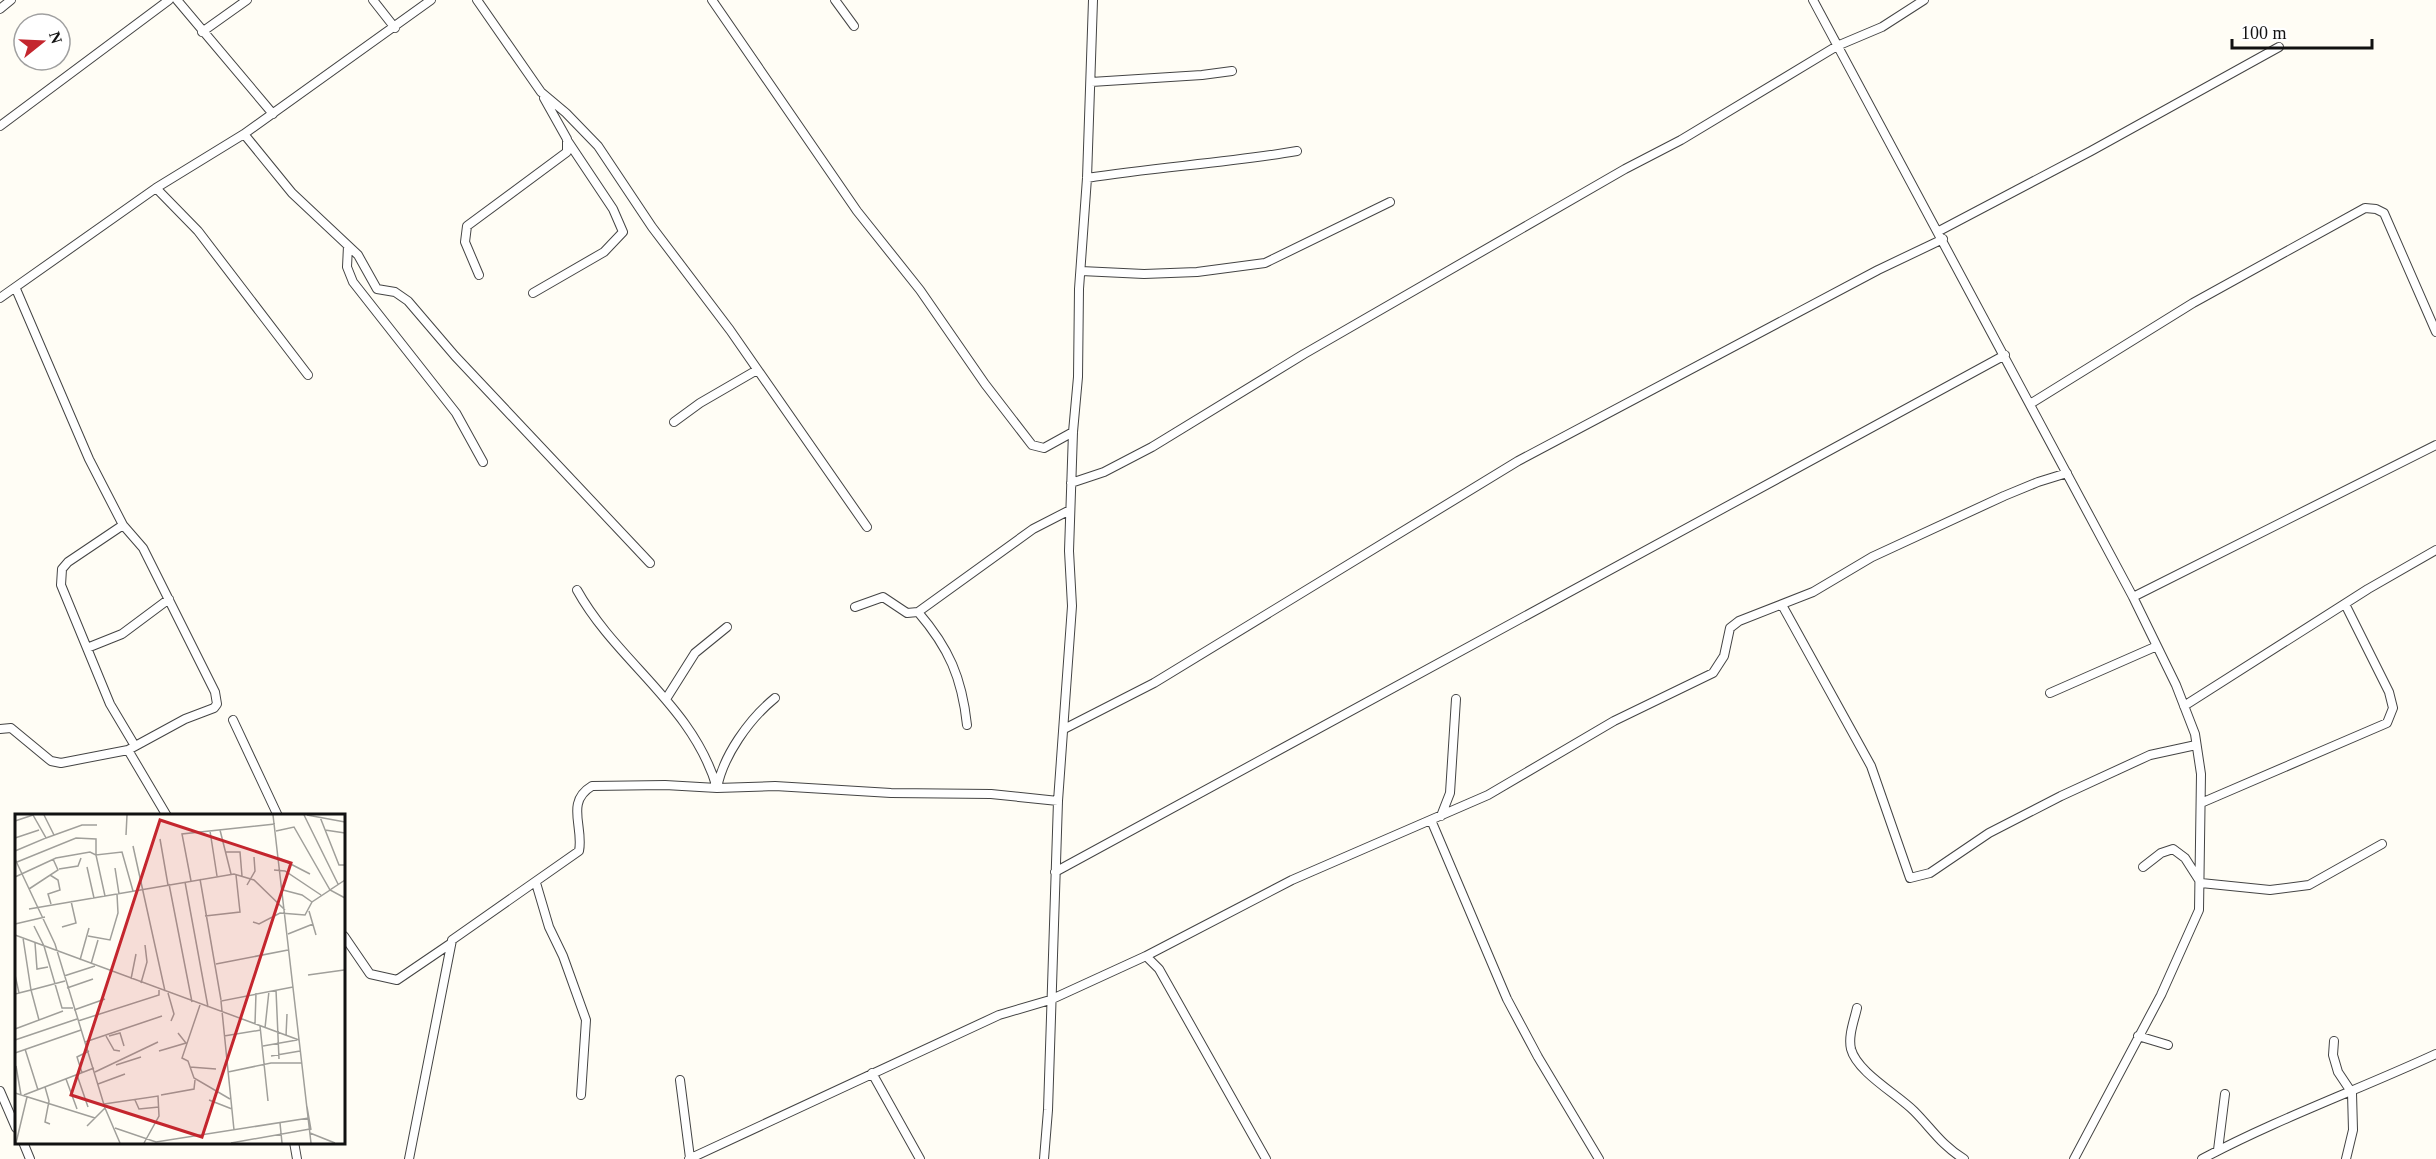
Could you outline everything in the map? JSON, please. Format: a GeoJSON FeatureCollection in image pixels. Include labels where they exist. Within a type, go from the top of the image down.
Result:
{"type":"FeatureCollection","features":[{"type":"Feature","properties":{"kind":"street"},"geometry":{"type":"LineString","coordinates":[[0,9],[11,0]]}},
{"type":"Feature","properties":{"kind":"street"},"geometry":{"type":"LineString","coordinates":[[0,126],[169,0]]}},
{"type":"Feature","properties":{"kind":"street"},"geometry":{"type":"LineString","coordinates":[[177,0],[273,114]]}},
{"type":"Feature","properties":{"kind":"street"},"geometry":{"type":"LineString","coordinates":[[202,32],[247,0]]}},
{"type":"Feature","properties":{"kind":"street"},"geometry":{"type":"LineString","coordinates":[[373,0],[395,28]]}},
{"type":"Feature","properties":{"kind":"street"},"geometry":{"type":"LineString","coordinates":[[0,298],[16,289],[156,188],[273,114],[431,0]]}},
{"type":"Feature","properties":{"kind":"street"},"geometry":{"type":"LineString","coordinates":[[477,0],[541,92],[567,139],[613,209],[623,232],[604,252],[533,293]]}},
{"type":"Feature","properties":{"kind":"street"},"geometry":{"type":"LineString","coordinates":[[712,0],[858,211],[920,290],[985,384],[1032,445],[1044,448],[1073,432]]}},
{"type":"Feature","properties":{"kind":"street"},"geometry":{"type":"LineString","coordinates":[[835,0],[854,26]]}},
{"type":"Feature","properties":{"kind":"street"},"geometry":{"type":"LineString","coordinates":[[1044,1159],[1048,1110],[1058,801],[1072,606],[1070,510],[1094,0]]}},
{"type":"Feature","properties":{"kind":"street"},"geometry":{"type":"LineString","coordinates":[[1813,0],[2133,597],[2184,706],[2196,745],[2201,774],[2199,910],[2161,995],[2074,1159]]}},
{"type":"Feature","properties":{"kind":"street"},"geometry":{"type":"LineString","coordinates":[[1071,483],[1104,472],[1152,447],[1304,354],[1625,169],[1681,140],[1837,46],[1882,27],[1924,0]]}},
{"type":"Feature","properties":{"kind":"street"},"geometry":{"type":"LineString","coordinates":[[1064,729],[1154,683],[1518,461],[1878,270],[2279,47]]}},
{"type":"Feature","properties":{"kind":"street"},"geometry":{"type":"LineString","coordinates":[[1091,82],[1232,71]]}},
{"type":"Feature","properties":{"kind":"street"},"geometry":{"type":"LineString","coordinates":[[541,92],[566,113],[598,146],[652,227],[757,370],[867,527]]}},
{"type":"Feature","properties":{"kind":"street"},"geometry":{"type":"LineString","coordinates":[[244,134],[292,192],[364,262],[377,289],[395,292],[408,301],[464,365],[650,563]]}},
{"type":"Feature","properties":{"kind":"street"},"geometry":{"type":"LineString","coordinates":[[479,275],[465,242],[467,226],[567,152],[567,139]]}},
{"type":"Feature","properties":{"kind":"street"},"geometry":{"type":"LineString","coordinates":[[1087,178],[1136,170],[1239,161],[1297,151]]}},
{"type":"Feature","properties":{"kind":"street"},"geometry":{"type":"LineString","coordinates":[[156,188],[198,231],[308,375]]}},
{"type":"Feature","properties":{"kind":"street"},"geometry":{"type":"LineString","coordinates":[[1081,271],[1144,274],[1197,272],[1265,263],[1390,202]]}},
{"type":"Feature","properties":{"kind":"street"},"geometry":{"type":"LineString","coordinates":[[2030,404],[2193,303],[2366,208],[2376,208],[2384,213],[2436,332]]}},
{"type":"Feature","properties":{"kind":"street"},"geometry":{"type":"LineString","coordinates":[[348,246],[347,267],[353,282],[456,413],[483,462]]}},
{"type":"Feature","properties":{"kind":"street"},"geometry":{"type":"LineString","coordinates":[[0,729],[11,728],[51,761],[61,763],[131,748],[184,719],[214,708],[217,704],[215,693],[143,548],[123,525],[89,459],[16,289]]}},
{"type":"Feature","properties":{"kind":"street"},"geometry":{"type":"LineString","coordinates":[[1055,872],[2005,355]]}},
{"type":"Feature","properties":{"kind":"street"},"geometry":{"type":"LineString","coordinates":[[674,422],[700,403],[757,370]]}},
{"type":"Feature","properties":{"kind":"street"},"geometry":{"type":"LineString","coordinates":[[2133,597],[2436,445]]}},
{"type":"Feature","properties":{"kind":"street"},"geometry":{"type":"LineString","coordinates":[[680,1080],[689,1159],[999,1016],[1050,1000],[1146,956],[1292,880],[1488,795],[1614,721],[1713,673],[1724,656],[1730,628],[1739,621],[1813,592],[1872,558],[2004,496],[2037,482],[2067,473]]}},
{"type":"Feature","properties":{"kind":"street"},"geometry":{"type":"LineString","coordinates":[[855,607],[883,597],[907,613],[918,612],[1033,529],[1070,510]]}},
{"type":"Feature","properties":{"kind":"street"},"geometry":{"type":"LineString","coordinates":[[123,525],[68,562],[62,569],[61,585],[110,704],[166,814]]}},
{"type":"Feature","properties":{"kind":"street"},"geometry":{"type":"LineString","coordinates":[[2184,706],[2345,604],[2436,550]]}},
{"type":"Feature","properties":{"kind":"street"},"geometry":{"type":"LineString","coordinates":[[577,590],[599,622],[666,699],[701,745],[717,788]]}},
{"type":"Feature","properties":{"kind":"street"},"geometry":{"type":"LineString","coordinates":[[87,648],[122,634],[169,599]]}},
{"type":"Feature","properties":{"kind":"street"},"geometry":{"type":"LineString","coordinates":[[2201,803],[2387,723],[2393,708],[2389,692],[2345,604]]}},
{"type":"Feature","properties":{"kind":"street"},"geometry":{"type":"LineString","coordinates":[[1782,605],[1871,766],[1910,878],[1930,873],[1989,833],[2061,796],[2150,755],[2196,745]]}},
{"type":"Feature","properties":{"kind":"street"},"geometry":{"type":"LineString","coordinates":[[918,612],[934,630],[953,664],[961,685],[967,725]]}},
{"type":"Feature","properties":{"kind":"street"},"geometry":{"type":"LineString","coordinates":[[666,699],[695,653],[727,627]]}},
{"type":"Feature","properties":{"kind":"street"},"geometry":{"type":"LineString","coordinates":[[2050,693],[2157,646]]}},
{"type":"Feature","properties":{"kind":"street"},"geometry":{"type":"LineString","coordinates":[[717,788],[720,771],[731,752],[760,711],[775,698]]}},
{"type":"Feature","properties":{"kind":"street"},"geometry":{"type":"LineString","coordinates":[[1441,816],[1450,793],[1456,699]]}},
{"type":"Feature","properties":{"kind":"street"},"geometry":{"type":"LineString","coordinates":[[233,720],[277,814]]}},
{"type":"Feature","properties":{"kind":"street"},"geometry":{"type":"LineString","coordinates":[[409,1159],[450,944],[455,936],[470,925],[536,883],[579,851],[576,807],[585,790],[592,786],[632,784],[717,788],[775,786],[891,793],[991,794],[1058,801]]}},
{"type":"Feature","properties":{"kind":"street"},"geometry":{"type":"LineString","coordinates":[[1431,820],[1507,999],[1538,1057],[1599,1159]]}},
{"type":"Feature","properties":{"kind":"street"},"geometry":{"type":"LineString","coordinates":[[2201,883],[2270,890],[2309,885],[2382,844]]}},
{"type":"Feature","properties":{"kind":"street"},"geometry":{"type":"LineString","coordinates":[[2142,867],[2161,853],[2173,849],[2185,858],[2201,883]]}},
{"type":"Feature","properties":{"kind":"street"},"geometry":{"type":"LineString","coordinates":[[536,883],[549,927],[563,956],[586,1020],[581,1095]]}},
{"type":"Feature","properties":{"kind":"street"},"geometry":{"type":"LineString","coordinates":[[345,937],[370,974],[397,980],[450,944]]}},
{"type":"Feature","properties":{"kind":"street"},"geometry":{"type":"LineString","coordinates":[[1146,956],[1159,969],[1266,1159]]}},
{"type":"Feature","properties":{"kind":"street"},"geometry":{"type":"LineString","coordinates":[[1857,1008],[1850,1037],[1851,1050],[1856,1059],[1868,1073],[1915,1111],[1937,1138],[1964,1159]]}},
{"type":"Feature","properties":{"kind":"street"},"geometry":{"type":"LineString","coordinates":[[2138,1036],[2168,1045]]}},
{"type":"Feature","properties":{"kind":"street"},"geometry":{"type":"LineString","coordinates":[[2334,1041],[2333,1055],[2338,1072],[2352,1093],[2353,1130],[2346,1159]]}},
{"type":"Feature","properties":{"kind":"street"},"geometry":{"type":"LineString","coordinates":[[2202,1159],[2294,1114],[2352,1093],[2436,1054]]}},
{"type":"Feature","properties":{"kind":"street"},"geometry":{"type":"LineString","coordinates":[[872,1073],[920,1159]]}},
{"type":"Feature","properties":{"kind":"street"},"geometry":{"type":"LineString","coordinates":[[0,1091],[15,1126]]}},
{"type":"Feature","properties":{"kind":"street"},"geometry":{"type":"LineString","coordinates":[[2218,1150],[2225,1094]]}},
{"type":"Feature","properties":{"kind":"street"},"geometry":{"type":"LineString","coordinates":[[23,1144],[30,1159]]}},
{"type":"Feature","properties":{"kind":"street"},"geometry":{"type":"LineString","coordinates":[[294,1144],[297,1159]]}}]}
